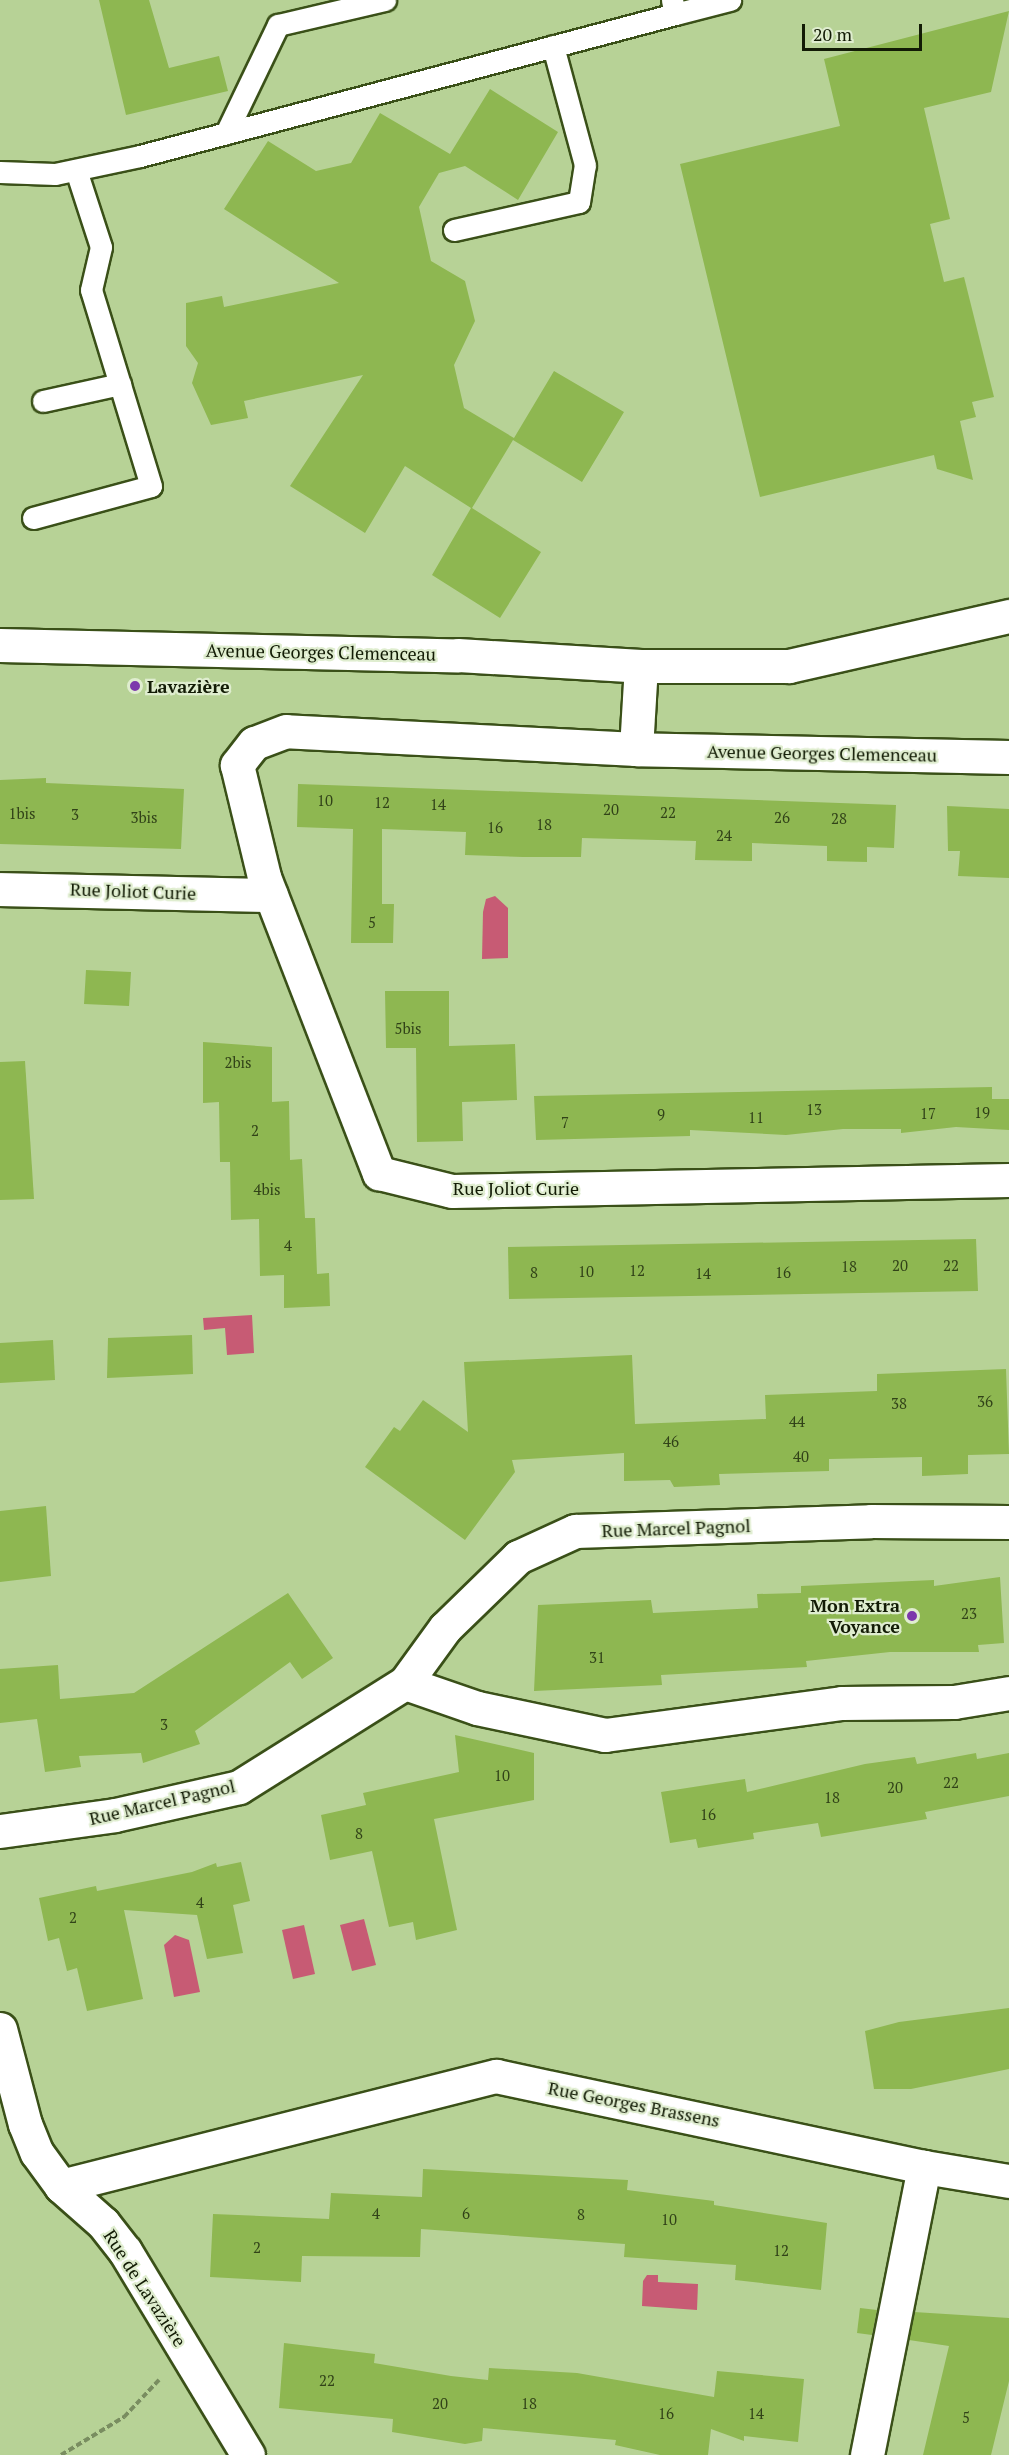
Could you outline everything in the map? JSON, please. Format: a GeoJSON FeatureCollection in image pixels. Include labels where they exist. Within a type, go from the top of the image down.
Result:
{"type":"FeatureCollection","features":[{"type":"Feature","properties":{"kind":"street","name":"Avenue Georges Clemenceau"},"geometry":{"type":"LineString","coordinates":[[0,645],[458,655],[641,666],[789,666],[1009,616]]}},
{"type":"Feature","properties":{"kind":"street"},"geometry":{"type":"LineString","coordinates":[[636,749],[641,666]]}},
{"type":"Feature","properties":{"kind":"street","name":"Avenue Georges Clemenceau"},"geometry":{"type":"LineString","coordinates":[[271,895],[237,765],[254,743],[286,731],[636,749],[1009,756]]}},
{"type":"Feature","properties":{"kind":"street","name":"Rue Joliot Curie"},"geometry":{"type":"LineString","coordinates":[[0,889],[271,895],[379,1173],[452,1191],[1009,1180]]}},
{"type":"Feature","properties":{"kind":"street","name":"Rue Marcel Pagnol"},"geometry":{"type":"LineString","coordinates":[[0,1832],[115,1815],[239,1787],[405,1683],[445,1628],[518,1557],[575,1531],[871,1521],[1009,1522]]}},
{"type":"Feature","properties":{"kind":"street"},"geometry":{"type":"LineString","coordinates":[[405,1683],[477,1708],[605,1736],[842,1703],[954,1702],[1009,1693]]}},
{"type":"Feature","properties":{"kind":"street","name":"Rue de Lavazière"},"geometry":{"type":"LineString","coordinates":[[0,2028],[25,2124],[37,2153],[61,2186],[104,2223],[125,2251],[248,2455]]}},
{"type":"Feature","properties":{"kind":"street","name":"Rue Georges Brassens"},"geometry":{"type":"LineString","coordinates":[[61,2186],[496,2076],[718,2120],[924,2167],[1009,2181]]}},
{"type":"Feature","properties":{"kind":"street"},"geometry":{"type":"LineString","coordinates":[[867,2455],[924,2167]]}},
{"type":"Feature","properties":{"kind":"lane"},"geometry":{"type":"LineString","coordinates":[[226,133],[278,25],[385,0]]}},
{"type":"Feature","properties":{"kind":"lane"},"geometry":{"type":"LineString","coordinates":[[0,172],[55,174],[76,170],[226,133],[553,46],[674,7],[730,0]]}},
{"type":"Feature","properties":{"kind":"lane"},"geometry":{"type":"LineString","coordinates":[[454,230],[579,202],[585,165],[553,46]]}},
{"type":"Feature","properties":{"kind":"lane"},"geometry":{"type":"LineString","coordinates":[[33,518],[150,486],[91,290],[100,247],[76,170]]}},
{"type":"Feature","properties":{"kind":"lane"},"geometry":{"type":"LineString","coordinates":[[43,401],[120,384]]}},
{"type":"Feature","properties":{"kind":"path"},"geometry":{"type":"LineString","coordinates":[[61,2455],[124,2417],[185,2350]]}},
{"type":"Feature","properties":{"kind":"shaded area"},"geometry":{"type":"Polygon","coordinates":[[[495,896],[508,908],[508,958],[482,959],[483,912],[486,899],[495,896]]]}},
{"type":"Feature","properties":{"kind":"shaded area"},"geometry":{"type":"Polygon","coordinates":[[[252,1315],[254,1353],[227,1355],[225,1328],[204,1330],[203,1318],[252,1315]]]}},
{"type":"Feature","properties":{"kind":"shaded area"},"geometry":{"type":"Polygon","coordinates":[[[364,1919],[376,1965],[352,1971],[340,1925],[364,1919]]]}},
{"type":"Feature","properties":{"kind":"shaded area"},"geometry":{"type":"Polygon","coordinates":[[[304,1925],[315,1974],[293,1979],[282,1930],[304,1925]]]}},
{"type":"Feature","properties":{"kind":"shaded area"},"geometry":{"type":"Polygon","coordinates":[[[175,1935],[189,1940],[200,1992],[174,1997],[164,1945],[175,1935]]]}},
{"type":"Feature","properties":{"kind":"shaded area"},"geometry":{"type":"Polygon","coordinates":[[[647,2275],[658,2275],[658,2282],[698,2284],[697,2310],[642,2306],[643,2281],[647,2275]]]}},
{"type":"Feature","properties":{"kind":"building"},"geometry":{"type":"Polygon","coordinates":[[[99,0],[149,0],[169,68],[219,56],[228,91],[126,115],[99,0]]]}},
{"type":"Feature","properties":{"kind":"building"},"geometry":{"type":"Polygon","coordinates":[[[1009,11],[991,92],[924,108],[950,219],[930,224],[944,282],[964,277],[994,397],[972,402],[976,417],[960,421],[973,480],[937,469],[934,455],[760,497],[680,164],[840,126],[824,59],[1009,11]]]}},
{"type":"Feature","properties":{"kind":"building"},"geometry":{"type":"Polygon","coordinates":[[[490,89],[558,132],[518,200],[465,166],[439,173],[419,207],[431,261],[465,281],[475,321],[454,365],[464,408],[514,438],[554,371],[624,412],[582,482],[513,440],[472,508],[541,552],[500,618],[432,575],[471,508],[405,466],[365,533],[290,486],[363,375],[244,401],[248,418],[211,425],[192,383],[198,363],[186,346],[186,303],[222,296],[224,307],[339,283],[224,209],[268,141],[316,171],[351,163],[380,113],[450,154],[490,89]]]}},
{"type":"Feature","properties":{"kind":"building"},"geometry":{"type":"Polygon","coordinates":[[[46,778],[46,783],[184,789],[181,849],[0,844],[0,780],[46,778]]]}},
{"type":"Feature","properties":{"kind":"building"},"geometry":{"type":"Polygon","coordinates":[[[298,784],[896,805],[894,848],[867,847],[867,862],[827,861],[827,846],[752,843],[752,861],[695,860],[696,841],[582,838],[581,857],[465,855],[466,832],[382,829],[382,904],[394,904],[393,943],[351,943],[353,829],[297,827],[298,784]]]}},
{"type":"Feature","properties":{"kind":"building"},"geometry":{"type":"Polygon","coordinates":[[[947,806],[1009,809],[1009,878],[958,876],[960,851],[948,851],[947,806]]]}},
{"type":"Feature","properties":{"kind":"building"},"geometry":{"type":"Polygon","coordinates":[[[86,970],[131,972],[129,1006],[84,1004],[86,970]]]}},
{"type":"Feature","properties":{"kind":"building"},"geometry":{"type":"Polygon","coordinates":[[[385,991],[449,991],[449,1046],[515,1044],[517,1100],[462,1102],[463,1141],[417,1142],[416,1048],[386,1048],[385,991]]]}},
{"type":"Feature","properties":{"kind":"building"},"geometry":{"type":"Polygon","coordinates":[[[203,1042],[272,1047],[272,1102],[289,1101],[290,1160],[302,1159],[305,1218],[315,1218],[317,1274],[329,1273],[330,1306],[284,1308],[284,1275],[260,1276],[259,1219],[231,1220],[230,1162],[220,1162],[219,1102],[203,1103],[203,1042]]]}},
{"type":"Feature","properties":{"kind":"building"},"geometry":{"type":"Polygon","coordinates":[[[25,1061],[34,1199],[0,1200],[0,1062],[25,1061]]]}},
{"type":"Feature","properties":{"kind":"building"},"geometry":{"type":"Polygon","coordinates":[[[992,1087],[992,1099],[1009,1099],[1009,1130],[956,1127],[901,1133],[901,1129],[843,1129],[786,1135],[690,1130],[690,1136],[536,1140],[534,1096],[992,1087]]]}},
{"type":"Feature","properties":{"kind":"building"},"geometry":{"type":"Polygon","coordinates":[[[976,1239],[978,1291],[509,1299],[508,1247],[976,1239]]]}},
{"type":"Feature","properties":{"kind":"building"},"geometry":{"type":"Polygon","coordinates":[[[192,1335],[193,1374],[107,1378],[108,1338],[192,1335]]]}},
{"type":"Feature","properties":{"kind":"building"},"geometry":{"type":"Polygon","coordinates":[[[53,1340],[55,1380],[0,1383],[0,1343],[53,1340]]]}},
{"type":"Feature","properties":{"kind":"building"},"geometry":{"type":"Polygon","coordinates":[[[632,1355],[635,1424],[766,1419],[765,1395],[877,1391],[877,1374],[1006,1369],[1009,1454],[968,1455],[968,1474],[922,1476],[922,1457],[829,1459],[829,1471],[719,1474],[720,1485],[674,1487],[670,1480],[624,1481],[624,1453],[512,1460],[515,1472],[465,1540],[365,1467],[394,1427],[400,1431],[423,1400],[468,1432],[464,1362],[632,1355]]]}},
{"type":"Feature","properties":{"kind":"building"},"geometry":{"type":"Polygon","coordinates":[[[46,1506],[51,1576],[0,1582],[0,1511],[46,1506]]]}},
{"type":"Feature","properties":{"kind":"building"},"geometry":{"type":"Polygon","coordinates":[[[1000,1577],[1004,1643],[978,1645],[979,1652],[890,1652],[806,1661],[807,1667],[661,1675],[662,1685],[534,1691],[538,1605],[651,1600],[653,1613],[758,1608],[757,1594],[801,1593],[801,1586],[934,1580],[934,1586],[1000,1577]]]}},
{"type":"Feature","properties":{"kind":"building"},"geometry":{"type":"Polygon","coordinates":[[[288,1593],[333,1658],[302,1679],[290,1662],[195,1731],[200,1744],[143,1763],[141,1753],[79,1756],[81,1767],[45,1772],[37,1719],[0,1723],[0,1669],[58,1665],[60,1699],[134,1693],[288,1593]]]}},
{"type":"Feature","properties":{"kind":"building"},"geometry":{"type":"Polygon","coordinates":[[[455,1735],[534,1753],[534,1800],[434,1819],[457,1930],[416,1940],[413,1922],[389,1927],[372,1851],[330,1860],[321,1815],[366,1805],[363,1793],[459,1772],[455,1735]]]}},
{"type":"Feature","properties":{"kind":"building"},"geometry":{"type":"Polygon","coordinates":[[[976,1753],[977,1759],[1009,1753],[1009,1796],[925,1812],[927,1819],[821,1837],[818,1823],[753,1833],[754,1839],[698,1848],[696,1839],[670,1843],[661,1792],[745,1779],[747,1792],[865,1764],[915,1757],[917,1764],[976,1753]]]}},
{"type":"Feature","properties":{"kind":"building"},"geometry":{"type":"Polygon","coordinates":[[[241,1862],[250,1901],[233,1905],[243,1953],[207,1959],[197,1915],[124,1910],[143,1999],[87,2011],[77,1968],[67,1971],[59,1938],[48,1941],[39,1898],[96,1886],[97,1891],[192,1872],[216,1863],[217,1867],[241,1862]]]}},
{"type":"Feature","properties":{"kind":"building"},"geometry":{"type":"Polygon","coordinates":[[[1009,2008],[1009,2069],[911,2089],[874,2089],[865,2031],[899,2022],[1009,2008]]]}},
{"type":"Feature","properties":{"kind":"building"},"geometry":{"type":"Polygon","coordinates":[[[423,2169],[628,2180],[627,2190],[714,2201],[714,2205],[827,2223],[821,2290],[735,2280],[736,2265],[624,2257],[625,2244],[421,2229],[420,2257],[302,2256],[301,2282],[210,2277],[213,2214],[329,2219],[331,2193],[422,2197],[423,2169]]]}},
{"type":"Feature","properties":{"kind":"building"},"geometry":{"type":"Polygon","coordinates":[[[860,2308],[877,2310],[872,2335],[857,2333],[860,2308]]]}},
{"type":"Feature","properties":{"kind":"building"},"geometry":{"type":"Polygon","coordinates":[[[914,2312],[1009,2318],[1009,2381],[991,2455],[923,2455],[949,2346],[909,2340],[914,2312]]]}},
{"type":"Feature","properties":{"kind":"building"},"geometry":{"type":"Polygon","coordinates":[[[284,2343],[375,2354],[374,2363],[451,2376],[488,2380],[489,2368],[577,2373],[714,2397],[717,2371],[804,2379],[798,2442],[744,2436],[744,2441],[711,2429],[708,2455],[660,2455],[615,2445],[616,2440],[483,2428],[482,2441],[465,2444],[392,2432],[393,2419],[279,2408],[284,2343]]]}},
{"type":"Feature","properties":{"kind":"place","name":"Lavazière"},"geometry":{"type":"Point","coordinates":[135,686]}},
{"type":"Feature","properties":{"kind":"place","name":"Mon Extra Voyance"},"geometry":{"type":"Point","coordinates":[912,1616]}}]}
